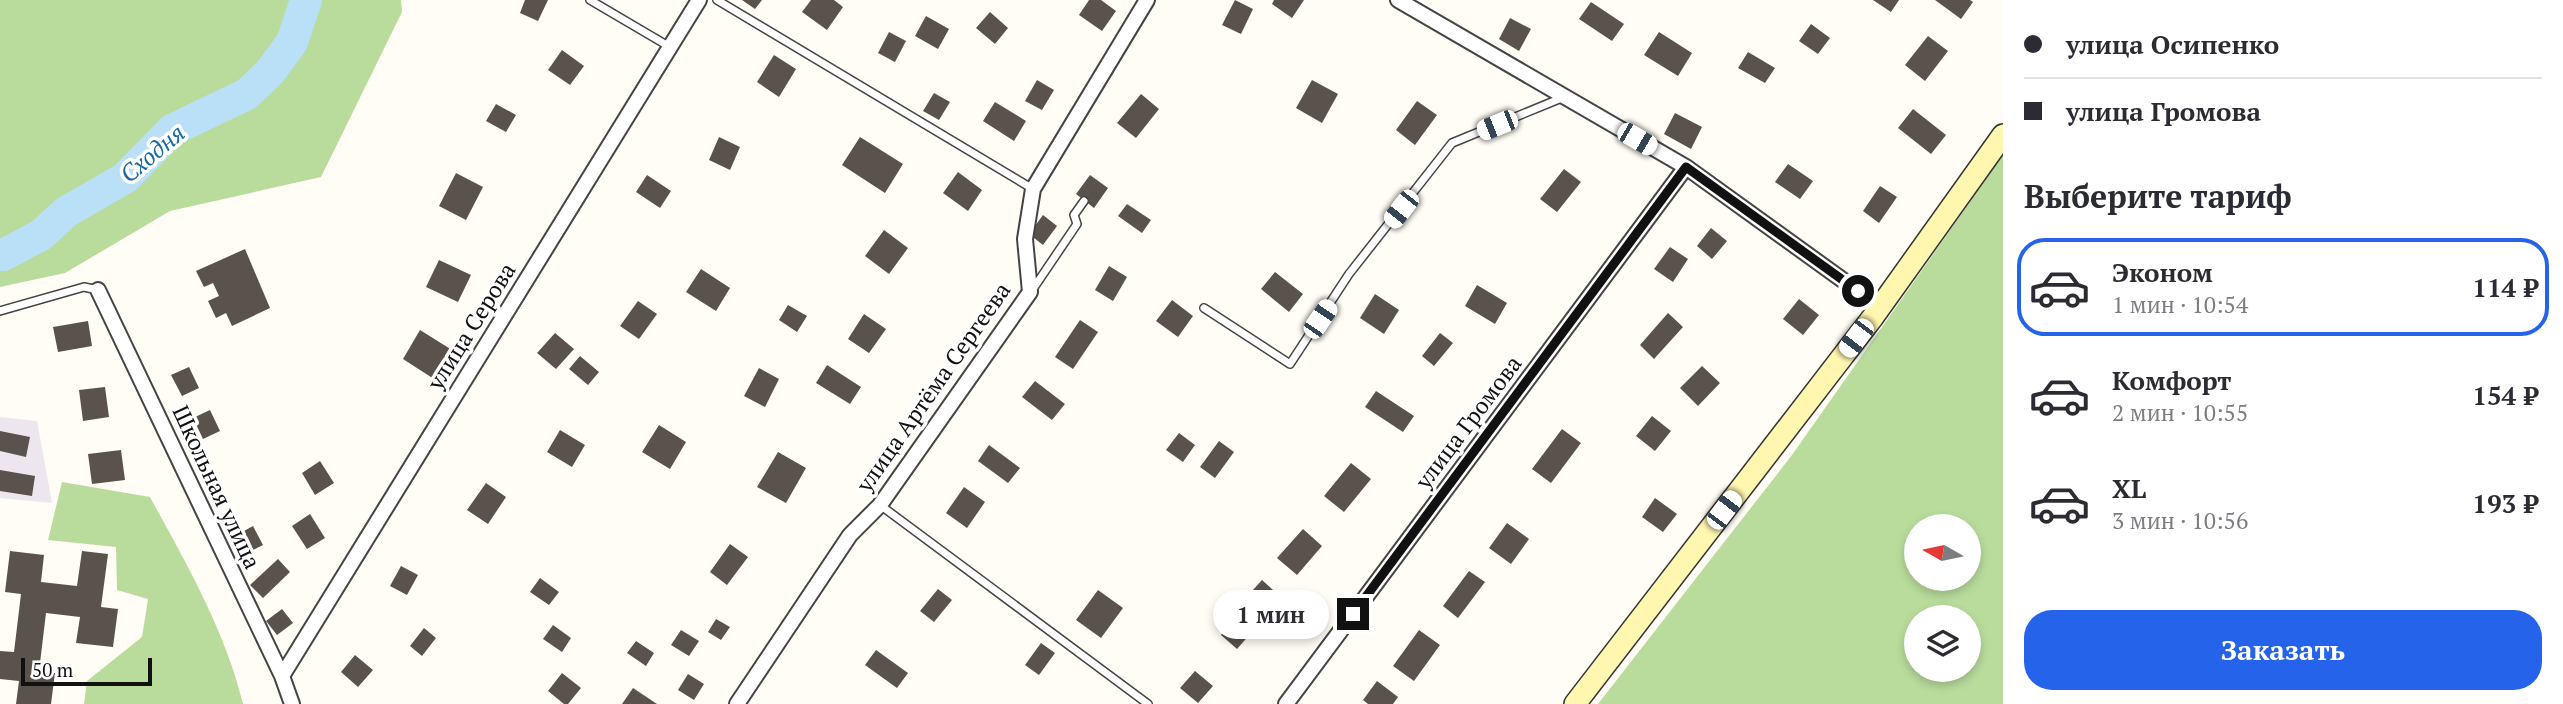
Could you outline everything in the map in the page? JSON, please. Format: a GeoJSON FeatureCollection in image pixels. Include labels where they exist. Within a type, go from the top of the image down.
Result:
{"type":"FeatureCollection","features":[{"type":"Feature","properties":{"kind":"street","name":"улица Серова"},"geometry":{"type":"LineString","coordinates":[[282,676],[699,0]]}},
{"type":"Feature","properties":{"kind":"street","name":"улица Артёма Сергеева"},"geometry":{"type":"LineString","coordinates":[[737,704],[850,535],[880,505],[1030,292],[1026,239],[1033,189],[1147,0]]}},
{"type":"Feature","properties":{"kind":"street"},"geometry":{"type":"LineString","coordinates":[[1398,0],[1686,167],[1880,307]]}},
{"type":"Feature","properties":{"kind":"street"},"geometry":{"type":"LineString","coordinates":[[1575,704],[1880,307],[2003,135]]}},
{"type":"Feature","properties":{"kind":"street","name":"улица Громова"},"geometry":{"type":"LineString","coordinates":[[1286,704],[1686,167]]}},
{"type":"Feature","properties":{"kind":"street","name":"Школьная улица"},"geometry":{"type":"LineString","coordinates":[[99,290],[282,676],[292,704]]}},
{"type":"Feature","properties":{"kind":"lane"},"geometry":{"type":"LineString","coordinates":[[590,0],[670,47]]}},
{"type":"Feature","properties":{"kind":"lane"},"geometry":{"type":"LineString","coordinates":[[717,0],[1033,189]]}},
{"type":"Feature","properties":{"kind":"lane"},"geometry":{"type":"LineString","coordinates":[[1204,308],[1290,363],[1349,274],[1452,143],[1565,97]]}},
{"type":"Feature","properties":{"kind":"lane"},"geometry":{"type":"LineString","coordinates":[[1030,292],[1077,224],[1074,215],[1084,201]]}},
{"type":"Feature","properties":{"kind":"lane"},"geometry":{"type":"LineString","coordinates":[[0,311],[85,287],[99,290]]}},
{"type":"Feature","properties":{"kind":"lane"},"geometry":{"type":"LineString","coordinates":[[880,505],[1147,704]]}},
{"type":"Feature","properties":{"kind":"shaded area"},"geometry":{"type":"Polygon","coordinates":[[[0,417],[37,421],[52,503],[0,498],[0,417]]]}},
{"type":"Feature","properties":{"kind":"green space"},"geometry":{"type":"Polygon","coordinates":[[[0,0],[401,0],[402,12],[321,177],[170,211],[65,273],[0,287],[0,0]]]}},
{"type":"Feature","properties":{"kind":"green space"},"geometry":{"type":"Polygon","coordinates":[[[2003,155],[2003,704],[1598,704],[1792,455],[2003,155]]]}},
{"type":"Feature","properties":{"kind":"green space"},"geometry":{"type":"Polygon","coordinates":[[[62,482],[150,497],[215,623],[243,704],[84,704],[87,681],[142,637],[148,599],[117,590],[116,547],[48,540],[62,482]]]}},
{"type":"Feature","properties":{"kind":"building"},"geometry":{"type":"Polygon","coordinates":[[[525,0],[548,0],[538,21],[520,13],[525,0]]]}},
{"type":"Feature","properties":{"kind":"building"},"geometry":{"type":"Polygon","coordinates":[[[742,0],[762,0],[755,9],[742,0]]]}},
{"type":"Feature","properties":{"kind":"building"},"geometry":{"type":"Polygon","coordinates":[[[811,0],[834,0],[843,7],[827,30],[802,12],[811,0]]]}},
{"type":"Feature","properties":{"kind":"building"},"geometry":{"type":"Polygon","coordinates":[[[1089,0],[1101,0],[1116,11],[1102,31],[1079,15],[1089,0]]]}},
{"type":"Feature","properties":{"kind":"building"},"geometry":{"type":"Polygon","coordinates":[[[1235,0],[1253,9],[1241,34],[1222,25],[1235,0]]]}},
{"type":"Feature","properties":{"kind":"building"},"geometry":{"type":"Polygon","coordinates":[[[1274,0],[1304,0],[1292,18],[1272,4],[1274,0]]]}},
{"type":"Feature","properties":{"kind":"building"},"geometry":{"type":"Polygon","coordinates":[[[1873,0],[1899,0],[1891,12],[1873,0]]]}},
{"type":"Feature","properties":{"kind":"building"},"geometry":{"type":"Polygon","coordinates":[[[1935,0],[1970,0],[1973,2],[1961,19],[1935,0]]]}},
{"type":"Feature","properties":{"kind":"building"},"geometry":{"type":"Polygon","coordinates":[[[1591,2],[1624,24],[1612,41],[1579,19],[1591,2]]]}},
{"type":"Feature","properties":{"kind":"building"},"geometry":{"type":"Polygon","coordinates":[[[990,12],[1008,28],[995,44],[976,28],[990,12]]]}},
{"type":"Feature","properties":{"kind":"building"},"geometry":{"type":"Polygon","coordinates":[[[926,16],[949,29],[938,49],[915,36],[926,16]]]}},
{"type":"Feature","properties":{"kind":"building"},"geometry":{"type":"Polygon","coordinates":[[[1510,18],[1531,29],[1519,51],[1499,39],[1510,18]]]}},
{"type":"Feature","properties":{"kind":"building"},"geometry":{"type":"Polygon","coordinates":[[[1811,24],[1830,38],[1818,54],[1799,41],[1811,24]]]}},
{"type":"Feature","properties":{"kind":"building"},"geometry":{"type":"Polygon","coordinates":[[[889,32],[906,41],[895,62],[878,53],[889,32]]]}},
{"type":"Feature","properties":{"kind":"building"},"geometry":{"type":"Polygon","coordinates":[[[1659,32],[1692,53],[1678,76],[1644,55],[1659,32]]]}},
{"type":"Feature","properties":{"kind":"building"},"geometry":{"type":"Polygon","coordinates":[[[1928,36],[1948,51],[1925,81],[1905,65],[1928,36]]]}},
{"type":"Feature","properties":{"kind":"building"},"geometry":{"type":"Polygon","coordinates":[[[562,50],[584,66],[570,85],[548,70],[562,50]]]}},
{"type":"Feature","properties":{"kind":"building"},"geometry":{"type":"Polygon","coordinates":[[[1748,52],[1775,68],[1765,83],[1738,68],[1748,52]]]}},
{"type":"Feature","properties":{"kind":"building"},"geometry":{"type":"Polygon","coordinates":[[[774,55],[796,69],[779,97],[757,82],[774,55]]]}},
{"type":"Feature","properties":{"kind":"building"},"geometry":{"type":"Polygon","coordinates":[[[1037,80],[1054,90],[1042,110],[1025,101],[1037,80]]]}},
{"type":"Feature","properties":{"kind":"building"},"geometry":{"type":"Polygon","coordinates":[[[1312,80],[1338,94],[1322,123],[1296,108],[1312,80]]]}},
{"type":"Feature","properties":{"kind":"building"},"geometry":{"type":"Polygon","coordinates":[[[934,93],[950,102],[939,120],[923,111],[934,93]]]}},
{"type":"Feature","properties":{"kind":"building"},"geometry":{"type":"Polygon","coordinates":[[[1141,94],[1159,109],[1136,138],[1117,123],[1141,94]]]}},
{"type":"Feature","properties":{"kind":"building"},"geometry":{"type":"Polygon","coordinates":[[[1417,101],[1437,115],[1415,145],[1396,130],[1417,101]]]}},
{"type":"Feature","properties":{"kind":"building"},"geometry":{"type":"Polygon","coordinates":[[[995,102],[1026,121],[1014,141],[983,121],[995,102]]]}},
{"type":"Feature","properties":{"kind":"building"},"geometry":{"type":"Polygon","coordinates":[[[496,104],[516,115],[506,132],[486,121],[496,104]]]}},
{"type":"Feature","properties":{"kind":"building"},"geometry":{"type":"Polygon","coordinates":[[[1913,109],[1946,135],[1931,154],[1898,128],[1913,109]]]}},
{"type":"Feature","properties":{"kind":"building"},"geometry":{"type":"Polygon","coordinates":[[[1675,113],[1702,127],[1691,149],[1664,134],[1675,113]]]}},
{"type":"Feature","properties":{"kind":"building"},"geometry":{"type":"Polygon","coordinates":[[[719,137],[740,147],[730,170],[709,160],[719,137]]]}},
{"type":"Feature","properties":{"kind":"building"},"geometry":{"type":"Polygon","coordinates":[[[860,137],[903,164],[885,193],[842,165],[860,137]]]}},
{"type":"Feature","properties":{"kind":"building"},"geometry":{"type":"Polygon","coordinates":[[[1788,164],[1813,181],[1800,199],[1775,182],[1788,164]]]}},
{"type":"Feature","properties":{"kind":"building"},"geometry":{"type":"Polygon","coordinates":[[[1564,169],[1581,182],[1557,212],[1540,199],[1564,169]]]}},
{"type":"Feature","properties":{"kind":"building"},"geometry":{"type":"Polygon","coordinates":[[[958,172],[982,190],[968,211],[943,193],[958,172]]]}},
{"type":"Feature","properties":{"kind":"building"},"geometry":{"type":"Polygon","coordinates":[[[456,173],[483,187],[466,220],[439,206],[456,173]]]}},
{"type":"Feature","properties":{"kind":"building"},"geometry":{"type":"Polygon","coordinates":[[[647,175],[671,191],[660,208],[636,192],[647,175]]]}},
{"type":"Feature","properties":{"kind":"building"},"geometry":{"type":"Polygon","coordinates":[[[1090,175],[1108,188],[1094,208],[1076,194],[1090,175]]]}},
{"type":"Feature","properties":{"kind":"building"},"geometry":{"type":"Polygon","coordinates":[[[1880,186],[1897,197],[1879,223],[1863,211],[1880,186]]]}},
{"type":"Feature","properties":{"kind":"building"},"geometry":{"type":"Polygon","coordinates":[[[1127,204],[1151,220],[1142,233],[1118,216],[1127,204]]]}},
{"type":"Feature","properties":{"kind":"building"},"geometry":{"type":"Polygon","coordinates":[[[1043,215],[1057,226],[1043,245],[1029,234],[1043,215]]]}},
{"type":"Feature","properties":{"kind":"building"},"geometry":{"type":"Polygon","coordinates":[[[1711,228],[1727,241],[1712,259],[1697,246],[1711,228]]]}},
{"type":"Feature","properties":{"kind":"building"},"geometry":{"type":"Polygon","coordinates":[[[884,230],[908,248],[889,274],[865,256],[884,230]]]}},
{"type":"Feature","properties":{"kind":"building"},"geometry":{"type":"Polygon","coordinates":[[[1670,247],[1688,259],[1673,282],[1654,269],[1670,247]]]}},
{"type":"Feature","properties":{"kind":"building"},"geometry":{"type":"Polygon","coordinates":[[[245,249],[270,308],[232,326],[226,313],[216,318],[208,301],[219,296],[213,283],[204,287],[196,271],[245,249]]]}},
{"type":"Feature","properties":{"kind":"building"},"geometry":{"type":"Polygon","coordinates":[[[439,260],[471,275],[458,302],[426,287],[439,260]]]}},
{"type":"Feature","properties":{"kind":"building"},"geometry":{"type":"Polygon","coordinates":[[[1109,266],[1127,277],[1113,301],[1095,290],[1109,266]]]}},
{"type":"Feature","properties":{"kind":"building"},"geometry":{"type":"Polygon","coordinates":[[[701,269],[730,288],[716,311],[686,292],[701,269]]]}},
{"type":"Feature","properties":{"kind":"building"},"geometry":{"type":"Polygon","coordinates":[[[1275,272],[1303,294],[1289,312],[1261,289],[1275,272]]]}},
{"type":"Feature","properties":{"kind":"building"},"geometry":{"type":"Polygon","coordinates":[[[1477,285],[1507,303],[1495,324],[1465,306],[1477,285]]]}},
{"type":"Feature","properties":{"kind":"building"},"geometry":{"type":"Polygon","coordinates":[[[1375,294],[1399,310],[1384,334],[1360,318],[1375,294]]]}},
{"type":"Feature","properties":{"kind":"building"},"geometry":{"type":"Polygon","coordinates":[[[1799,299],[1819,315],[1803,335],[1783,319],[1799,299]]]}},
{"type":"Feature","properties":{"kind":"building"},"geometry":{"type":"Polygon","coordinates":[[[1172,300],[1193,316],[1178,337],[1156,321],[1172,300]]]}},
{"type":"Feature","properties":{"kind":"building"},"geometry":{"type":"Polygon","coordinates":[[[638,301],[657,314],[639,339],[620,326],[638,301]]]}},
{"type":"Feature","properties":{"kind":"building"},"geometry":{"type":"Polygon","coordinates":[[[788,305],[807,316],[797,332],[779,320],[788,305]]]}},
{"type":"Feature","properties":{"kind":"building"},"geometry":{"type":"Polygon","coordinates":[[[1668,313],[1683,327],[1654,359],[1640,345],[1668,313]]]}},
{"type":"Feature","properties":{"kind":"building"},"geometry":{"type":"Polygon","coordinates":[[[864,314],[886,329],[869,353],[848,339],[864,314]]]}},
{"type":"Feature","properties":{"kind":"building"},"geometry":{"type":"Polygon","coordinates":[[[1080,320],[1098,332],[1073,369],[1055,357],[1080,320]]]}},
{"type":"Feature","properties":{"kind":"building"},"geometry":{"type":"Polygon","coordinates":[[[88,321],[92,346],[58,352],[53,327],[88,321]]]}},
{"type":"Feature","properties":{"kind":"building"},"geometry":{"type":"Polygon","coordinates":[[[420,330],[452,350],[434,379],[403,359],[420,330]]]}},
{"type":"Feature","properties":{"kind":"building"},"geometry":{"type":"Polygon","coordinates":[[[555,333],[574,349],[556,369],[537,353],[555,333]]]}},
{"type":"Feature","properties":{"kind":"building"},"geometry":{"type":"Polygon","coordinates":[[[1440,333],[1453,343],[1434,366],[1422,356],[1440,333]]]}},
{"type":"Feature","properties":{"kind":"building"},"geometry":{"type":"Polygon","coordinates":[[[580,356],[599,372],[588,385],[569,369],[580,356]]]}},
{"type":"Feature","properties":{"kind":"building"},"geometry":{"type":"Polygon","coordinates":[[[827,365],[861,387],[850,404],[816,383],[827,365]]]}},
{"type":"Feature","properties":{"kind":"building"},"geometry":{"type":"Polygon","coordinates":[[[1702,366],[1720,383],[1698,406],[1680,388],[1702,366]]]}},
{"type":"Feature","properties":{"kind":"building"},"geometry":{"type":"Polygon","coordinates":[[[189,367],[199,388],[182,396],[171,375],[189,367]]]}},
{"type":"Feature","properties":{"kind":"building"},"geometry":{"type":"Polygon","coordinates":[[[759,368],[779,379],[765,407],[744,396],[759,368]]]}},
{"type":"Feature","properties":{"kind":"building"},"geometry":{"type":"Polygon","coordinates":[[[1035,381],[1065,404],[1052,420],[1022,397],[1035,381]]]}},
{"type":"Feature","properties":{"kind":"building"},"geometry":{"type":"Polygon","coordinates":[[[105,387],[109,417],[83,421],[79,390],[105,387]]]}},
{"type":"Feature","properties":{"kind":"building"},"geometry":{"type":"Polygon","coordinates":[[[1376,391],[1414,416],[1403,432],[1365,407],[1376,391]]]}},
{"type":"Feature","properties":{"kind":"building"},"geometry":{"type":"Polygon","coordinates":[[[210,410],[220,431],[203,439],[193,418],[210,410]]]}},
{"type":"Feature","properties":{"kind":"building"},"geometry":{"type":"Polygon","coordinates":[[[1652,416],[1671,431],[1655,451],[1636,436],[1652,416]]]}},
{"type":"Feature","properties":{"kind":"building"},"geometry":{"type":"Polygon","coordinates":[[[659,425],[686,442],[670,469],[642,452],[659,425]]]}},
{"type":"Feature","properties":{"kind":"building"},"geometry":{"type":"Polygon","coordinates":[[[1562,429],[1581,443],[1551,483],[1532,469],[1562,429]]]}},
{"type":"Feature","properties":{"kind":"building"},"geometry":{"type":"Polygon","coordinates":[[[560,430],[585,445],[572,467],[547,452],[560,430]]]}},
{"type":"Feature","properties":{"kind":"building"},"geometry":{"type":"Polygon","coordinates":[[[0,431],[30,437],[26,457],[0,451],[0,431]]]}},
{"type":"Feature","properties":{"kind":"building"},"geometry":{"type":"Polygon","coordinates":[[[1179,433],[1195,445],[1183,462],[1166,450],[1179,433]]]}},
{"type":"Feature","properties":{"kind":"building"},"geometry":{"type":"Polygon","coordinates":[[[1219,441],[1234,452],[1215,478],[1200,467],[1219,441]]]}},
{"type":"Feature","properties":{"kind":"building"},"geometry":{"type":"Polygon","coordinates":[[[989,445],[1020,468],[1008,483],[978,461],[989,445]]]}},
{"type":"Feature","properties":{"kind":"building"},"geometry":{"type":"Polygon","coordinates":[[[121,450],[125,480],[92,484],[88,454],[121,450]]]}},
{"type":"Feature","properties":{"kind":"building"},"geometry":{"type":"Polygon","coordinates":[[[778,452],[806,468],[786,503],[757,487],[778,452]]]}},
{"type":"Feature","properties":{"kind":"building"},"geometry":{"type":"Polygon","coordinates":[[[320,461],[334,483],[315,495],[302,473],[320,461]]]}},
{"type":"Feature","properties":{"kind":"building"},"geometry":{"type":"Polygon","coordinates":[[[1351,463],[1371,479],[1344,512],[1324,496],[1351,463]]]}},
{"type":"Feature","properties":{"kind":"building"},"geometry":{"type":"Polygon","coordinates":[[[0,470],[35,476],[32,496],[0,491],[0,470]]]}},
{"type":"Feature","properties":{"kind":"building"},"geometry":{"type":"Polygon","coordinates":[[[486,483],[506,497],[488,524],[467,510],[486,483]]]}},
{"type":"Feature","properties":{"kind":"building"},"geometry":{"type":"Polygon","coordinates":[[[964,487],[985,502],[967,528],[946,513],[964,487]]]}},
{"type":"Feature","properties":{"kind":"building"},"geometry":{"type":"Polygon","coordinates":[[[1655,498],[1677,514],[1663,532],[1642,517],[1655,498]]]}},
{"type":"Feature","properties":{"kind":"building"},"geometry":{"type":"Polygon","coordinates":[[[310,514],[325,538],[307,549],[292,526],[310,514]]]}},
{"type":"Feature","properties":{"kind":"building"},"geometry":{"type":"Polygon","coordinates":[[[1507,523],[1529,539],[1511,564],[1489,548],[1507,523]]]}},
{"type":"Feature","properties":{"kind":"building"},"geometry":{"type":"Polygon","coordinates":[[[253,526],[263,545],[251,551],[242,532],[253,526]]]}},
{"type":"Feature","properties":{"kind":"building"},"geometry":{"type":"Polygon","coordinates":[[[1303,529],[1322,546],[1297,575],[1277,558],[1303,529]]]}},
{"type":"Feature","properties":{"kind":"building"},"geometry":{"type":"Polygon","coordinates":[[[730,544],[748,557],[727,585],[710,572],[730,544]]]}},
{"type":"Feature","properties":{"kind":"building"},"geometry":{"type":"Polygon","coordinates":[[[10,551],[44,555],[41,582],[77,586],[82,551],[108,554],[101,607],[118,609],[113,647],[76,643],[80,617],[46,613],[39,671],[55,673],[51,704],[16,704],[19,681],[0,679],[0,651],[14,652],[21,594],[5,592],[10,551]]]}},
{"type":"Feature","properties":{"kind":"building"},"geometry":{"type":"Polygon","coordinates":[[[278,559],[290,572],[263,598],[250,585],[278,559]]]}},
{"type":"Feature","properties":{"kind":"building"},"geometry":{"type":"Polygon","coordinates":[[[401,566],[418,575],[407,595],[390,586],[401,566]]]}},
{"type":"Feature","properties":{"kind":"building"},"geometry":{"type":"Polygon","coordinates":[[[1469,571],[1485,582],[1458,618],[1443,606],[1469,571]]]}},
{"type":"Feature","properties":{"kind":"building"},"geometry":{"type":"Polygon","coordinates":[[[540,578],[559,592],[549,605],[530,592],[540,578]]]}},
{"type":"Feature","properties":{"kind":"building"},"geometry":{"type":"Polygon","coordinates":[[[1262,580],[1282,598],[1262,620],[1242,602],[1262,580]]]}},
{"type":"Feature","properties":{"kind":"building"},"geometry":{"type":"Polygon","coordinates":[[[938,589],[952,600],[934,622],[920,611],[938,589]]]}},
{"type":"Feature","properties":{"kind":"building"},"geometry":{"type":"Polygon","coordinates":[[[1098,590],[1123,608],[1101,638],[1076,620],[1098,590]]]}},
{"type":"Feature","properties":{"kind":"building"},"geometry":{"type":"Polygon","coordinates":[[[282,609],[293,623],[277,635],[266,621],[282,609]]]}},
{"type":"Feature","properties":{"kind":"building"},"geometry":{"type":"Polygon","coordinates":[[[1236,618],[1252,632],[1237,649],[1221,635],[1236,618]]]}},
{"type":"Feature","properties":{"kind":"building"},"geometry":{"type":"Polygon","coordinates":[[[716,619],[730,627],[721,640],[708,632],[716,619]]]}},
{"type":"Feature","properties":{"kind":"building"},"geometry":{"type":"Polygon","coordinates":[[[553,625],[571,638],[562,652],[543,639],[553,625]]]}},
{"type":"Feature","properties":{"kind":"building"},"geometry":{"type":"Polygon","coordinates":[[[424,628],[436,638],[422,656],[410,646],[424,628]]]}},
{"type":"Feature","properties":{"kind":"building"},"geometry":{"type":"Polygon","coordinates":[[[681,630],[699,641],[689,656],[671,645],[681,630]]]}},
{"type":"Feature","properties":{"kind":"building"},"geometry":{"type":"Polygon","coordinates":[[[1419,630],[1440,645],[1414,681],[1393,666],[1419,630]]]}},
{"type":"Feature","properties":{"kind":"building"},"geometry":{"type":"Polygon","coordinates":[[[636,641],[654,653],[646,666],[627,653],[636,641]]]}},
{"type":"Feature","properties":{"kind":"building"},"geometry":{"type":"Polygon","coordinates":[[[1041,643],[1055,653],[1039,675],[1025,665],[1041,643]]]}},
{"type":"Feature","properties":{"kind":"building"},"geometry":{"type":"Polygon","coordinates":[[[876,650],[908,673],[897,688],[865,665],[876,650]]]}},
{"type":"Feature","properties":{"kind":"building"},"geometry":{"type":"Polygon","coordinates":[[[355,655],[373,670],[358,687],[341,672],[355,655]]]}},
{"type":"Feature","properties":{"kind":"building"},"geometry":{"type":"Polygon","coordinates":[[[1195,671],[1213,686],[1198,703],[1180,688],[1195,671]]]}},
{"type":"Feature","properties":{"kind":"building"},"geometry":{"type":"Polygon","coordinates":[[[562,673],[581,688],[568,704],[564,704],[548,691],[562,673]]]}},
{"type":"Feature","properties":{"kind":"building"},"geometry":{"type":"Polygon","coordinates":[[[688,674],[704,684],[694,700],[678,690],[688,674]]]}},
{"type":"Feature","properties":{"kind":"building"},"geometry":{"type":"Polygon","coordinates":[[[1377,681],[1398,697],[1393,704],[1368,704],[1363,700],[1377,681]]]}},
{"type":"Feature","properties":{"kind":"building"},"geometry":{"type":"Polygon","coordinates":[[[633,688],[657,704],[622,704],[633,688]]]}},
{"type":"Feature","properties":{"kind":"waterway","name":"Сходня"},"geometry":{"type":"LineString","coordinates":[[0,255],[41,235],[66,212],[125,178],[172,130],[247,94],[270,72],[292,42],[306,0]]}},
{"type":"Feature","properties":{"kind":"route"},"geometry":{"type":"LineString","coordinates":[[1353,614],[1686,167],[1858,291]]}}]}
